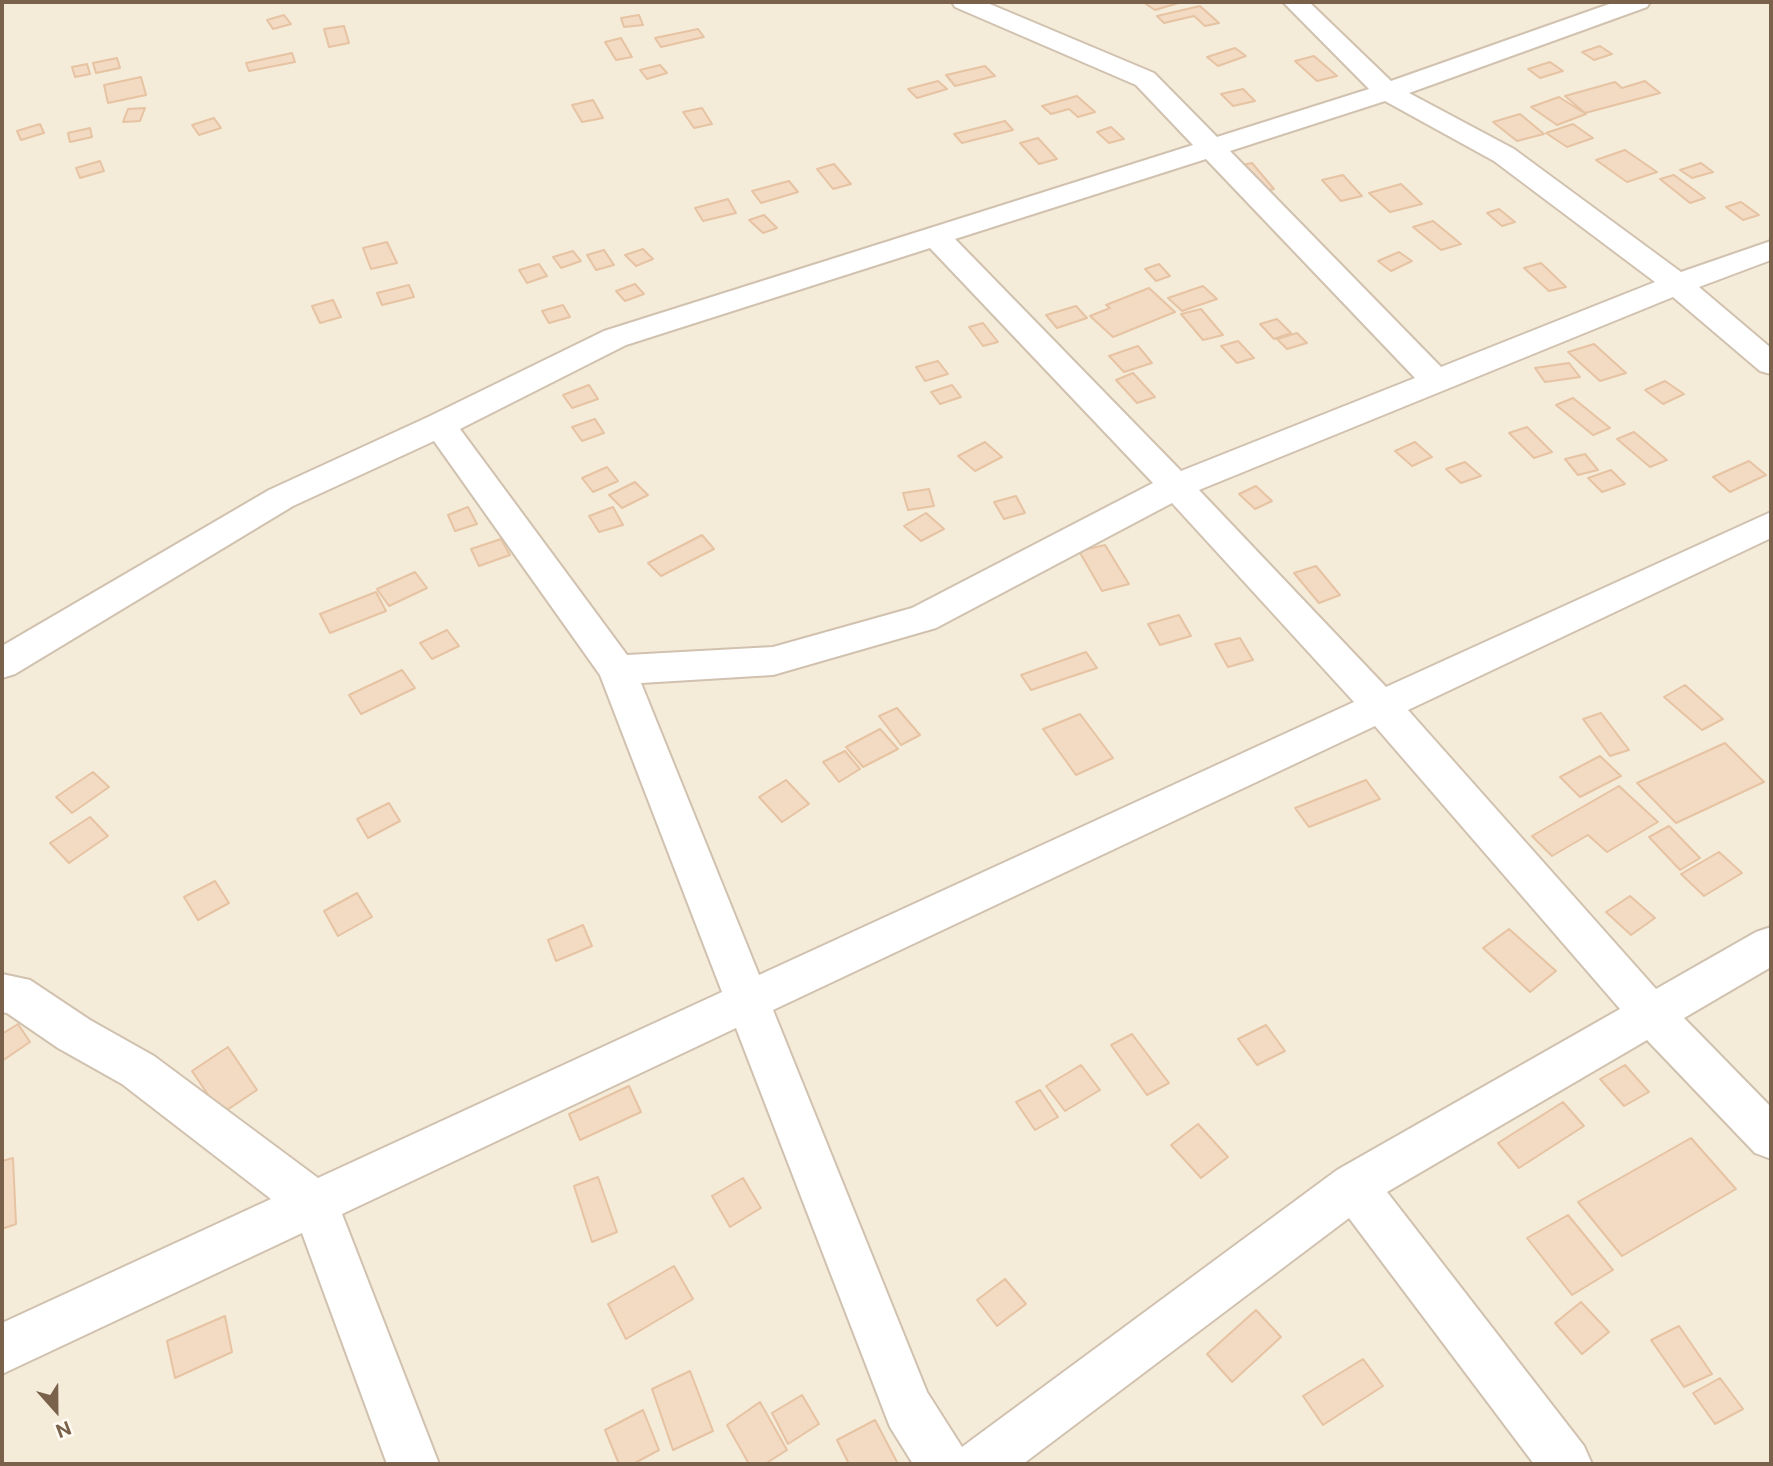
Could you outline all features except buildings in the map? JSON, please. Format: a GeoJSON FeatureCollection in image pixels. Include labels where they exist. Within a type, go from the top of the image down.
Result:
{"type":"FeatureCollection","features":[{"type":"Feature","properties":{"kind":"street"},"geometry":{"type":"LineString","coordinates":[[964,2],[1145,79],[1436,381]]}},
{"type":"Feature","properties":{"kind":"street"},"geometry":{"type":"LineString","coordinates":[[1295,2],[1387,92],[1504,155],[1677,284],[1771,364]]}},
{"type":"Feature","properties":{"kind":"street"},"geometry":{"type":"LineString","coordinates":[[2,664],[281,498],[440,425],[615,338],[1387,92],[1638,2]]}},
{"type":"Feature","properties":{"kind":"street"},"geometry":{"type":"LineString","coordinates":[[935,236],[1176,486],[1381,706],[1651,1014],[1771,1138]]}},
{"type":"Feature","properties":{"kind":"street"},"geometry":{"type":"LineString","coordinates":[[617,670],[773,662],[923,618],[1176,486],[1677,284],[1771,250]]}},
{"type":"Feature","properties":{"kind":"street"},"geometry":{"type":"LineString","coordinates":[[440,425],[617,670],[908,1409],[943,1464]]}},
{"type":"Feature","properties":{"kind":"street"},"geometry":{"type":"LineString","coordinates":[[2,1349],[1771,524]]}},
{"type":"Feature","properties":{"kind":"street"},"geometry":{"type":"LineString","coordinates":[[981,1464],[1354,1186],[1771,945]]}},
{"type":"Feature","properties":{"kind":"street"},"geometry":{"type":"LineString","coordinates":[[2,993],[15,994],[74,1034],[138,1070],[315,1204],[413,1464]]}},
{"type":"Feature","properties":{"kind":"street"},"geometry":{"type":"LineString","coordinates":[[1354,1186],[1566,1464]]}},
{"type":"Feature","properties":{"kind":"shaded area"},"geometry":{"type":"Polygon","coordinates":[[[2,2],[1771,2],[1771,1464],[2,1464],[2,2]]]}}]}
